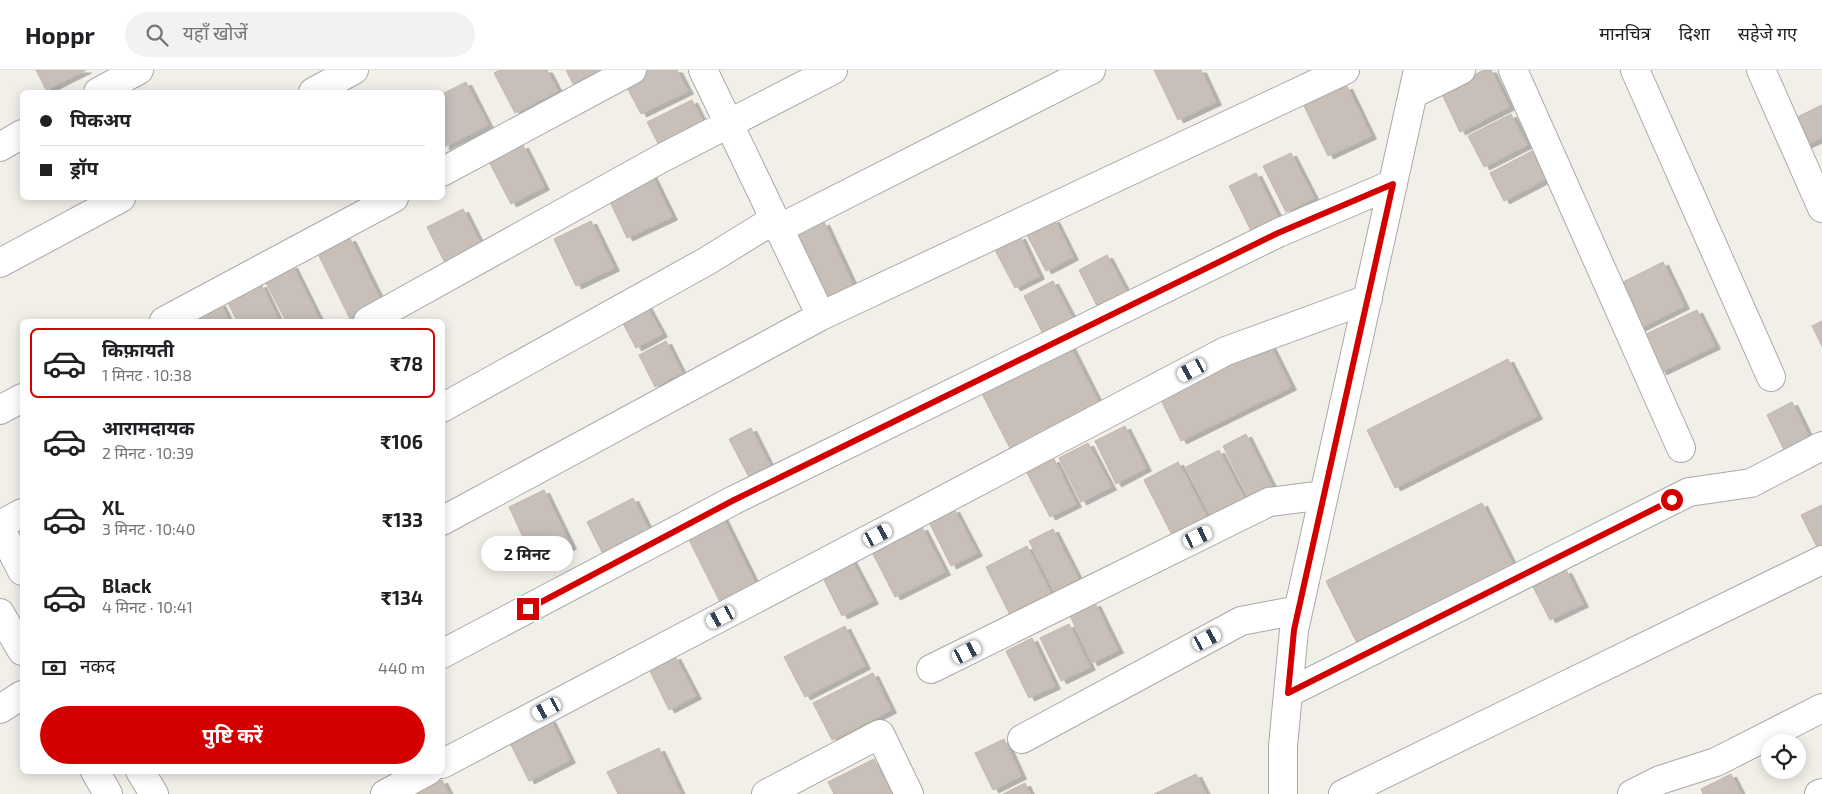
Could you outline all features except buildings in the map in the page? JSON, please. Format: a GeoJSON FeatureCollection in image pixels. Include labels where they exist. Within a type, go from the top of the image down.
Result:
{"type":"FeatureCollection","features":[{"type":"Feature","properties":{"kind":"street"},"geometry":{"type":"LineString","coordinates":[[102,90],[139,70]]}},
{"type":"Feature","properties":{"kind":"street"},"geometry":{"type":"LineString","coordinates":[[317,90],[354,70]]}},
{"type":"Feature","properties":{"kind":"street"},"geometry":{"type":"LineString","coordinates":[[445,170],[632,70]]}},
{"type":"Feature","properties":{"kind":"street"},"geometry":{"type":"LineString","coordinates":[[703,70],[821,316]]}},
{"type":"Feature","properties":{"kind":"street"},"geometry":{"type":"LineString","coordinates":[[372,319],[645,168],[833,70]]}},
{"type":"Feature","properties":{"kind":"street"},"geometry":{"type":"LineString","coordinates":[[445,406],[777,224],[1091,70]]}},
{"type":"Feature","properties":{"kind":"street"},"geometry":{"type":"LineString","coordinates":[[445,519],[821,316],[1345,70]]}},
{"type":"Feature","properties":{"kind":"street"},"geometry":{"type":"LineString","coordinates":[[1284,794],[1283,746],[1294,630],[1416,82],[1462,70]]}},
{"type":"Feature","properties":{"kind":"street"},"geometry":{"type":"LineString","coordinates":[[1513,70],[1681,448]]}},
{"type":"Feature","properties":{"kind":"street"},"geometry":{"type":"LineString","coordinates":[[1635,70],[1771,377]]}},
{"type":"Feature","properties":{"kind":"street"},"geometry":{"type":"LineString","coordinates":[[1761,70],[1822,208]]}},
{"type":"Feature","properties":{"kind":"street"},"geometry":{"type":"LineString","coordinates":[[0,147],[20,135]]}},
{"type":"Feature","properties":{"kind":"street"},"geometry":{"type":"LineString","coordinates":[[445,652],[734,500],[1278,233],[1393,184]]}},
{"type":"Feature","properties":{"kind":"street"},"geometry":{"type":"LineString","coordinates":[[0,263],[117,200]]}},
{"type":"Feature","properties":{"kind":"street"},"geometry":{"type":"LineString","coordinates":[[168,319],[390,200]]}},
{"type":"Feature","properties":{"kind":"street"},"geometry":{"type":"LineString","coordinates":[[445,762],[1226,351],[1368,298]]}},
{"type":"Feature","properties":{"kind":"street"},"geometry":{"type":"LineString","coordinates":[[0,410],[20,399]]}},
{"type":"Feature","properties":{"kind":"street"},"geometry":{"type":"LineString","coordinates":[[1288,693],[1689,492],[1751,483],[1822,446]]}},
{"type":"Feature","properties":{"kind":"street"},"geometry":{"type":"LineString","coordinates":[[931,669],[1269,502],[1324,495]]}},
{"type":"Feature","properties":{"kind":"street"},"geometry":{"type":"LineString","coordinates":[[20,514],[0,527],[20,567]]}},
{"type":"Feature","properties":{"kind":"street"},"geometry":{"type":"LineString","coordinates":[[1343,794],[1822,560]]}},
{"type":"Feature","properties":{"kind":"street"},"geometry":{"type":"LineString","coordinates":[[1022,739],[1241,621],[1298,610]]}},
{"type":"Feature","properties":{"kind":"street"},"geometry":{"type":"LineString","coordinates":[[0,613],[20,648]]}},
{"type":"Feature","properties":{"kind":"street"},"geometry":{"type":"LineString","coordinates":[[0,709],[20,696]]}},
{"type":"Feature","properties":{"kind":"street"},"geometry":{"type":"LineString","coordinates":[[1632,794],[1660,780],[1716,762],[1822,708]]}},
{"type":"Feature","properties":{"kind":"street"},"geometry":{"type":"LineString","coordinates":[[766,794],[880,734],[909,794]]}},
{"type":"Feature","properties":{"kind":"street"},"geometry":{"type":"LineString","coordinates":[[97,774],[108,794]]}},
{"type":"Feature","properties":{"kind":"street"},"geometry":{"type":"LineString","coordinates":[[142,774],[154,794]]}},
{"type":"Feature","properties":{"kind":"street"},"geometry":{"type":"LineString","coordinates":[[385,794],[422,774]]}},
{"type":"Feature","properties":{"kind":"route"},"geometry":{"type":"LineString","coordinates":[[528,609],[734,500],[1278,233],[1393,184],[1294,630],[1288,693],[1672,500]]}}]}
